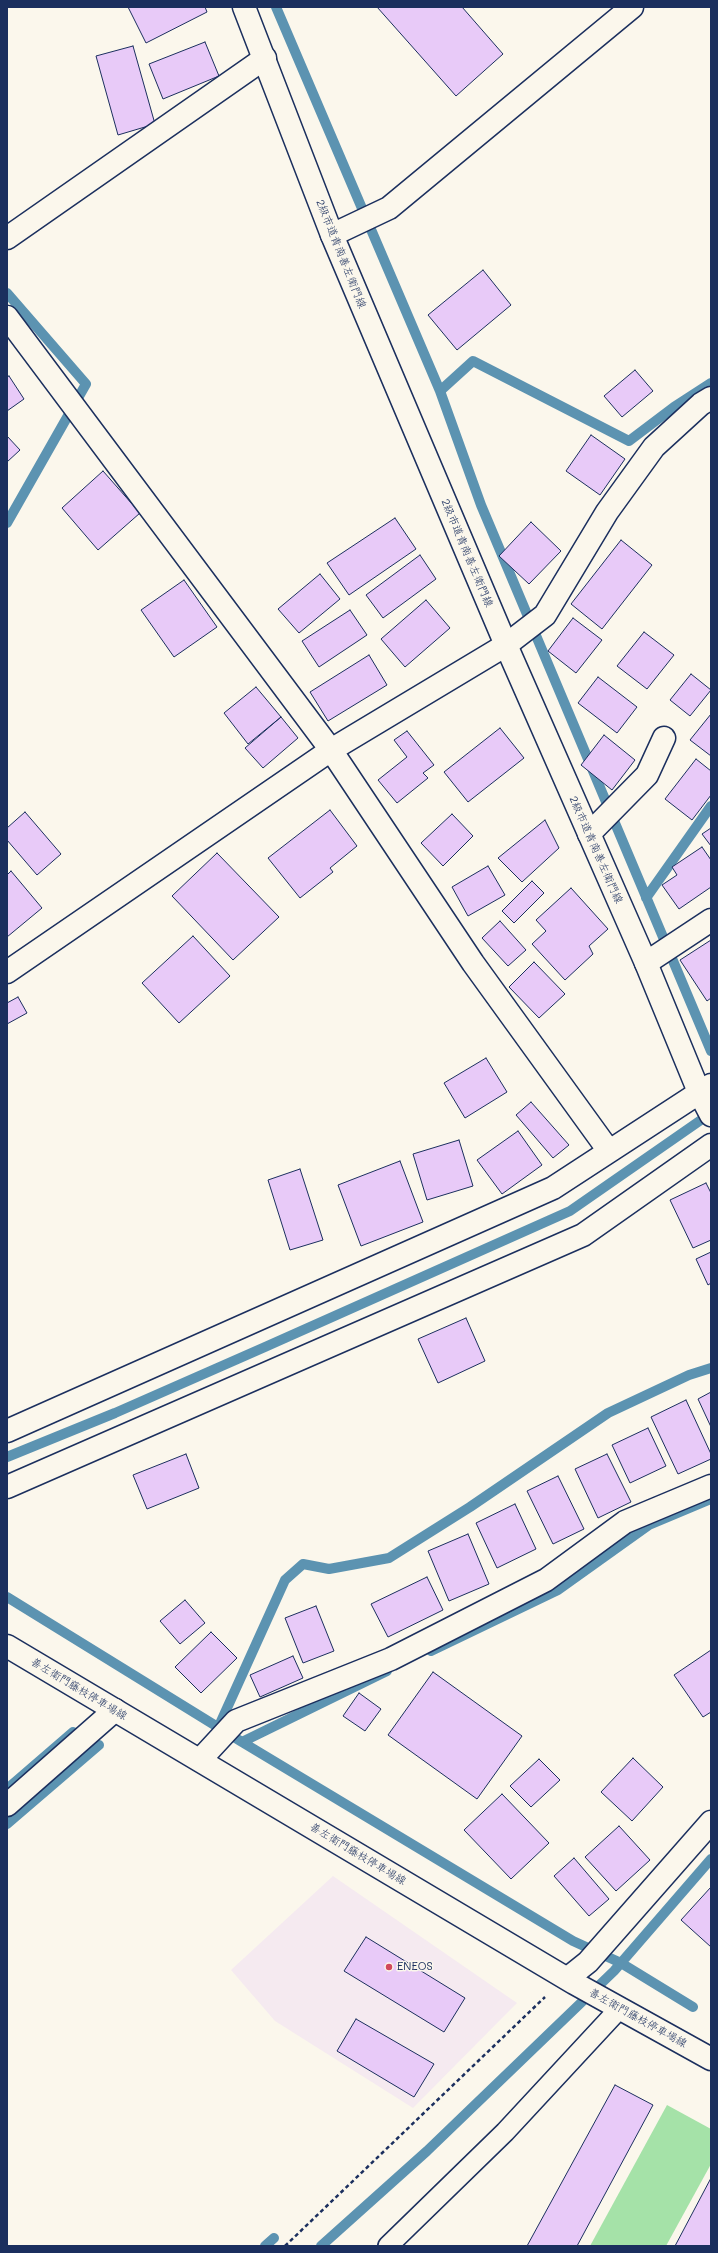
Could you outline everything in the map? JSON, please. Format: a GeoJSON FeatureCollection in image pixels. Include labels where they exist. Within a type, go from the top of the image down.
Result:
{"type":"FeatureCollection","features":[{"type":"Feature","properties":{"kind":"street","name":"2級市道青南善左衛門線"},"geometry":{"type":"LineString","coordinates":[[244,7],[265,58],[332,235],[506,645],[703,1090],[711,1115]]}},
{"type":"Feature","properties":{"kind":"street"},"geometry":{"type":"LineString","coordinates":[[332,235],[389,208],[632,7]]}},
{"type":"Feature","properties":{"kind":"street"},"geometry":{"type":"LineString","coordinates":[[7,238],[265,58]]}},
{"type":"Feature","properties":{"kind":"street"},"geometry":{"type":"LineString","coordinates":[[7,317],[331,750],[473,963],[609,1151]]}},
{"type":"Feature","properties":{"kind":"street"},"geometry":{"type":"LineString","coordinates":[[7,972],[331,750],[506,645],[545,615],[607,512],[654,447],[701,404],[711,398]]}},
{"type":"Feature","properties":{"kind":"street"},"geometry":{"type":"LineString","coordinates":[[589,834],[647,775],[664,738]]}},
{"type":"Feature","properties":{"kind":"street"},"geometry":{"type":"LineString","coordinates":[[646,963],[711,920]]}},
{"type":"Feature","properties":{"kind":"street"},"geometry":{"type":"LineString","coordinates":[[7,1431],[553,1188],[703,1090]]}},
{"type":"Feature","properties":{"kind":"street"},"geometry":{"type":"LineString","coordinates":[[7,1487],[583,1235],[711,1145]]}},
{"type":"Feature","properties":{"kind":"street"},"geometry":{"type":"LineString","coordinates":[[200,1760],[236,1721],[391,1659],[546,1580],[625,1522],[711,1486]]}},
{"type":"Feature","properties":{"kind":"street","name":"善左衛門藤枝停車場線"},"geometry":{"type":"LineString","coordinates":[[7,1646],[571,1980],[711,2058]]}},
{"type":"Feature","properties":{"kind":"street"},"geometry":{"type":"LineString","coordinates":[[7,1805],[115,1710]]}},
{"type":"Feature","properties":{"kind":"street"},"geometry":{"type":"LineString","coordinates":[[571,1980],[711,1822]]}},
{"type":"Feature","properties":{"kind":"lane"},"geometry":{"type":"LineString","coordinates":[[388,2246],[505,2132],[616,2006]]}},
{"type":"Feature","properties":{"kind":"path"},"geometry":{"type":"LineString","coordinates":[[285,2246],[547,1996]]}},
{"type":"Feature","properties":{"kind":"shaded area"},"geometry":{"type":"Polygon","coordinates":[[[333,1876],[517,2003],[413,2108],[275,2021],[231,1970],[333,1876]]]}},
{"type":"Feature","properties":{"kind":"green space"},"geometry":{"type":"Polygon","coordinates":[[[667,2105],[711,2129],[711,2164],[666,2246],[590,2246],[667,2105]]]}},
{"type":"Feature","properties":{"kind":"building"},"geometry":{"type":"Polygon","coordinates":[[[128,7],[205,7],[207,12],[146,43],[128,7]]]}},
{"type":"Feature","properties":{"kind":"building"},"geometry":{"type":"Polygon","coordinates":[[[377,7],[462,7],[503,54],[456,96],[377,7]]]}},
{"type":"Feature","properties":{"kind":"building"},"geometry":{"type":"Polygon","coordinates":[[[205,42],[219,76],[163,99],[149,64],[205,42]]]}},
{"type":"Feature","properties":{"kind":"building"},"geometry":{"type":"Polygon","coordinates":[[[133,46],[155,124],[118,135],[96,56],[133,46]]]}},
{"type":"Feature","properties":{"kind":"building"},"geometry":{"type":"Polygon","coordinates":[[[483,270],[511,305],[457,350],[428,315],[483,270]]]}},
{"type":"Feature","properties":{"kind":"building"},"geometry":{"type":"Polygon","coordinates":[[[635,370],[653,391],[622,417],[604,396],[635,370]]]}},
{"type":"Feature","properties":{"kind":"building"},"geometry":{"type":"Polygon","coordinates":[[[9,376],[24,399],[7,411],[7,377],[9,376]]]}},
{"type":"Feature","properties":{"kind":"building"},"geometry":{"type":"Polygon","coordinates":[[[591,435],[625,459],[600,495],[566,471],[591,435]]]}},
{"type":"Feature","properties":{"kind":"building"},"geometry":{"type":"Polygon","coordinates":[[[7,436],[20,450],[7,462],[7,436]]]}},
{"type":"Feature","properties":{"kind":"building"},"geometry":{"type":"Polygon","coordinates":[[[103,471],[140,513],[98,550],[62,508],[103,471]]]}},
{"type":"Feature","properties":{"kind":"building"},"geometry":{"type":"Polygon","coordinates":[[[395,518],[416,549],[349,595],[327,563],[395,518]]]}},
{"type":"Feature","properties":{"kind":"building"},"geometry":{"type":"Polygon","coordinates":[[[531,522],[561,551],[529,584],[499,556],[531,522]]]}},
{"type":"Feature","properties":{"kind":"building"},"geometry":{"type":"Polygon","coordinates":[[[621,540],[652,565],[602,629],[571,604],[621,540]]]}},
{"type":"Feature","properties":{"kind":"building"},"geometry":{"type":"Polygon","coordinates":[[[420,555],[436,579],[383,618],[366,595],[420,555]]]}},
{"type":"Feature","properties":{"kind":"building"},"geometry":{"type":"Polygon","coordinates":[[[320,574],[340,599],[299,633],[278,609],[320,574]]]}},
{"type":"Feature","properties":{"kind":"building"},"geometry":{"type":"Polygon","coordinates":[[[184,580],[217,627],[174,657],[141,610],[184,580]]]}},
{"type":"Feature","properties":{"kind":"building"},"geometry":{"type":"Polygon","coordinates":[[[426,600],[450,628],[405,667],[381,639],[426,600]]]}},
{"type":"Feature","properties":{"kind":"building"},"geometry":{"type":"Polygon","coordinates":[[[350,610],[367,635],[319,667],[302,641],[350,610]]]}},
{"type":"Feature","properties":{"kind":"building"},"geometry":{"type":"Polygon","coordinates":[[[573,618],[602,640],[576,673],[548,651],[573,618]]]}},
{"type":"Feature","properties":{"kind":"building"},"geometry":{"type":"Polygon","coordinates":[[[644,632],[674,655],[647,689],[617,666],[644,632]]]}},
{"type":"Feature","properties":{"kind":"building"},"geometry":{"type":"Polygon","coordinates":[[[369,655],[387,685],[328,721],[310,692],[369,655]]]}},
{"type":"Feature","properties":{"kind":"building"},"geometry":{"type":"Polygon","coordinates":[[[691,674],[711,690],[690,716],[670,700],[691,674]]]}},
{"type":"Feature","properties":{"kind":"building"},"geometry":{"type":"Polygon","coordinates":[[[598,677],[637,707],[617,733],[578,703],[598,677]]]}},
{"type":"Feature","properties":{"kind":"building"},"geometry":{"type":"Polygon","coordinates":[[[256,687],[281,717],[248,744],[224,713],[256,687]]]}},
{"type":"Feature","properties":{"kind":"building"},"geometry":{"type":"Polygon","coordinates":[[[711,714],[711,756],[690,740],[711,714]]]}},
{"type":"Feature","properties":{"kind":"building"},"geometry":{"type":"Polygon","coordinates":[[[281,717],[298,738],[263,768],[245,748],[281,717]]]}},
{"type":"Feature","properties":{"kind":"building"},"geometry":{"type":"Polygon","coordinates":[[[500,728],[524,758],[468,802],[444,772],[500,728]]]}},
{"type":"Feature","properties":{"kind":"building"},"geometry":{"type":"Polygon","coordinates":[[[407,731],[434,765],[423,773],[428,778],[397,803],[378,780],[407,757],[394,740],[407,731]]]}},
{"type":"Feature","properties":{"kind":"building"},"geometry":{"type":"Polygon","coordinates":[[[604,735],[635,760],[612,790],[581,765],[604,735]]]}},
{"type":"Feature","properties":{"kind":"building"},"geometry":{"type":"Polygon","coordinates":[[[696,759],[711,771],[711,795],[692,820],[665,799],[696,759]]]}},
{"type":"Feature","properties":{"kind":"building"},"geometry":{"type":"Polygon","coordinates":[[[330,810],[357,846],[330,868],[333,872],[300,898],[268,858],[330,810]]]}},
{"type":"Feature","properties":{"kind":"building"},"geometry":{"type":"Polygon","coordinates":[[[25,812],[61,854],[37,875],[7,840],[7,828],[25,812]]]}},
{"type":"Feature","properties":{"kind":"building"},"geometry":{"type":"Polygon","coordinates":[[[452,814],[473,836],[443,866],[421,843],[452,814]]]}},
{"type":"Feature","properties":{"kind":"building"},"geometry":{"type":"Polygon","coordinates":[[[545,820],[559,848],[522,882],[498,858],[545,820]]]}},
{"type":"Feature","properties":{"kind":"building"},"geometry":{"type":"Polygon","coordinates":[[[711,828],[711,846],[702,834],[711,828]]]}},
{"type":"Feature","properties":{"kind":"building"},"geometry":{"type":"Polygon","coordinates":[[[702,847],[711,860],[711,887],[679,909],[662,885],[677,875],[672,867],[702,847]]]}},
{"type":"Feature","properties":{"kind":"building"},"geometry":{"type":"Polygon","coordinates":[[[217,853],[279,917],[233,960],[172,896],[217,853]]]}},
{"type":"Feature","properties":{"kind":"building"},"geometry":{"type":"Polygon","coordinates":[[[488,866],[505,895],[468,916],[452,887],[488,866]]]}},
{"type":"Feature","properties":{"kind":"building"},"geometry":{"type":"Polygon","coordinates":[[[11,871],[42,908],[7,937],[7,875],[11,871]]]}},
{"type":"Feature","properties":{"kind":"building"},"geometry":{"type":"Polygon","coordinates":[[[532,881],[544,893],[514,923],[502,911],[532,881]]]}},
{"type":"Feature","properties":{"kind":"building"},"geometry":{"type":"Polygon","coordinates":[[[571,888],[608,929],[589,946],[593,954],[565,980],[532,944],[546,931],[536,920],[571,888]]]}},
{"type":"Feature","properties":{"kind":"building"},"geometry":{"type":"Polygon","coordinates":[[[500,921],[526,950],[508,966],[482,938],[500,921]]]}},
{"type":"Feature","properties":{"kind":"building"},"geometry":{"type":"Polygon","coordinates":[[[193,936],[230,976],[179,1023],[142,983],[193,936]]]}},
{"type":"Feature","properties":{"kind":"building"},"geometry":{"type":"Polygon","coordinates":[[[711,940],[711,998],[707,1001],[680,960],[711,940]]]}},
{"type":"Feature","properties":{"kind":"building"},"geometry":{"type":"Polygon","coordinates":[[[534,962],[565,994],[539,1018],[509,987],[534,962]]]}},
{"type":"Feature","properties":{"kind":"building"},"geometry":{"type":"Polygon","coordinates":[[[18,997],[27,1013],[7,1024],[7,1003],[18,997]]]}},
{"type":"Feature","properties":{"kind":"building"},"geometry":{"type":"Polygon","coordinates":[[[486,1058],[507,1092],[465,1118],[444,1083],[486,1058]]]}},
{"type":"Feature","properties":{"kind":"building"},"geometry":{"type":"Polygon","coordinates":[[[531,1102],[569,1145],[553,1158],[516,1115],[531,1102]]]}},
{"type":"Feature","properties":{"kind":"building"},"geometry":{"type":"Polygon","coordinates":[[[518,1131],[542,1165],[502,1194],[477,1160],[518,1131]]]}},
{"type":"Feature","properties":{"kind":"building"},"geometry":{"type":"Polygon","coordinates":[[[459,1140],[473,1186],[427,1200],[413,1154],[459,1140]]]}},
{"type":"Feature","properties":{"kind":"building"},"geometry":{"type":"Polygon","coordinates":[[[400,1161],[423,1222],[361,1246],[338,1185],[400,1161]]]}},
{"type":"Feature","properties":{"kind":"building"},"geometry":{"type":"Polygon","coordinates":[[[300,1169],[323,1240],[290,1250],[268,1180],[300,1169]]]}},
{"type":"Feature","properties":{"kind":"building"},"geometry":{"type":"Polygon","coordinates":[[[706,1183],[711,1193],[711,1240],[693,1248],[670,1200],[706,1183]]]}},
{"type":"Feature","properties":{"kind":"building"},"geometry":{"type":"Polygon","coordinates":[[[711,1252],[711,1283],[708,1285],[696,1259],[711,1252]]]}},
{"type":"Feature","properties":{"kind":"building"},"geometry":{"type":"Polygon","coordinates":[[[466,1318],[485,1361],[438,1383],[418,1339],[466,1318]]]}},
{"type":"Feature","properties":{"kind":"building"},"geometry":{"type":"Polygon","coordinates":[[[711,1392],[711,1427],[698,1399],[711,1392]]]}},
{"type":"Feature","properties":{"kind":"building"},"geometry":{"type":"Polygon","coordinates":[[[686,1400],[711,1454],[711,1459],[678,1474],[651,1417],[686,1400]]]}},
{"type":"Feature","properties":{"kind":"building"},"geometry":{"type":"Polygon","coordinates":[[[648,1428],[666,1466],[630,1483],[612,1445],[648,1428]]]}},
{"type":"Feature","properties":{"kind":"building"},"geometry":{"type":"Polygon","coordinates":[[[186,1454],[199,1488],[147,1509],[133,1475],[186,1454]]]}},
{"type":"Feature","properties":{"kind":"building"},"geometry":{"type":"Polygon","coordinates":[[[607,1454],[631,1502],[598,1518],[575,1469],[607,1454]]]}},
{"type":"Feature","properties":{"kind":"building"},"geometry":{"type":"Polygon","coordinates":[[[558,1476],[584,1529],[553,1544],[527,1491],[558,1476]]]}},
{"type":"Feature","properties":{"kind":"building"},"geometry":{"type":"Polygon","coordinates":[[[515,1504],[536,1549],[497,1568],[476,1523],[515,1504]]]}},
{"type":"Feature","properties":{"kind":"building"},"geometry":{"type":"Polygon","coordinates":[[[468,1534],[489,1584],[449,1601],[428,1551],[468,1534]]]}},
{"type":"Feature","properties":{"kind":"building"},"geometry":{"type":"Polygon","coordinates":[[[427,1577],[443,1610],[388,1637],[371,1604],[427,1577]]]}},
{"type":"Feature","properties":{"kind":"building"},"geometry":{"type":"Polygon","coordinates":[[[185,1600],[205,1623],[180,1644],[160,1621],[185,1600]]]}},
{"type":"Feature","properties":{"kind":"building"},"geometry":{"type":"Polygon","coordinates":[[[316,1606],[334,1651],[303,1663],[285,1618],[316,1606]]]}},
{"type":"Feature","properties":{"kind":"building"},"geometry":{"type":"Polygon","coordinates":[[[211,1632],[237,1658],[201,1693],[175,1667],[211,1632]]]}},
{"type":"Feature","properties":{"kind":"building"},"geometry":{"type":"Polygon","coordinates":[[[711,1650],[711,1712],[703,1717],[674,1675],[711,1650]]]}},
{"type":"Feature","properties":{"kind":"building"},"geometry":{"type":"Polygon","coordinates":[[[293,1656],[303,1678],[260,1697],[250,1675],[293,1656]]]}},
{"type":"Feature","properties":{"kind":"building"},"geometry":{"type":"Polygon","coordinates":[[[433,1672],[522,1736],[477,1799],[388,1735],[433,1672]]]}},
{"type":"Feature","properties":{"kind":"building"},"geometry":{"type":"Polygon","coordinates":[[[359,1693],[381,1709],[365,1731],[343,1716],[359,1693]]]}},
{"type":"Feature","properties":{"kind":"building"},"geometry":{"type":"Polygon","coordinates":[[[633,1758],[663,1787],[632,1821],[601,1792],[633,1758]]]}},
{"type":"Feature","properties":{"kind":"building"},"geometry":{"type":"Polygon","coordinates":[[[539,1759],[560,1780],[531,1807],[510,1786],[539,1759]]]}},
{"type":"Feature","properties":{"kind":"building"},"geometry":{"type":"Polygon","coordinates":[[[502,1794],[549,1843],[511,1879],[464,1830],[502,1794]]]}},
{"type":"Feature","properties":{"kind":"building"},"geometry":{"type":"Polygon","coordinates":[[[619,1826],[650,1860],[616,1891],[585,1857],[619,1826]]]}},
{"type":"Feature","properties":{"kind":"building"},"geometry":{"type":"Polygon","coordinates":[[[574,1858],[609,1899],[589,1916],[554,1876],[574,1858]]]}},
{"type":"Feature","properties":{"kind":"building"},"geometry":{"type":"Polygon","coordinates":[[[711,1887],[711,1947],[681,1920],[711,1887]]]}},
{"type":"Feature","properties":{"kind":"building"},"geometry":{"type":"Polygon","coordinates":[[[366,1937],[465,1998],[444,2032],[344,1971],[366,1937]]]}},
{"type":"Feature","properties":{"kind":"building"},"geometry":{"type":"Polygon","coordinates":[[[356,2019],[434,2064],[414,2097],[337,2051],[356,2019]]]}},
{"type":"Feature","properties":{"kind":"building"},"geometry":{"type":"Polygon","coordinates":[[[615,2085],[653,2105],[577,2246],[527,2246],[615,2085]]]}},
{"type":"Feature","properties":{"kind":"building"},"geometry":{"type":"Polygon","coordinates":[[[711,2178],[711,2246],[675,2246],[711,2178]]]}},
{"type":"Feature","properties":{"kind":"waterway"},"geometry":{"type":"LineString","coordinates":[[276,7],[440,391],[481,505],[711,1051]]}},
{"type":"Feature","properties":{"kind":"waterway"},"geometry":{"type":"LineString","coordinates":[[7,293],[86,384],[7,523]]}},
{"type":"Feature","properties":{"kind":"waterway"},"geometry":{"type":"LineString","coordinates":[[440,391],[473,361],[629,441],[674,407],[711,383]]}},
{"type":"Feature","properties":{"kind":"waterway"},"geometry":{"type":"LineString","coordinates":[[646,898],[711,806]]}},
{"type":"Feature","properties":{"kind":"waterway"},"geometry":{"type":"LineString","coordinates":[[7,1457],[115,1413],[570,1211],[711,1113]]}},
{"type":"Feature","properties":{"kind":"waterway"},"geometry":{"type":"LineString","coordinates":[[218,1728],[285,1580],[303,1564],[329,1569],[389,1558],[470,1507],[608,1413],[689,1375],[711,1368]]}},
{"type":"Feature","properties":{"kind":"waterway"},"geometry":{"type":"LineString","coordinates":[[431,1651],[558,1590],[649,1525],[711,1499]]}},
{"type":"Feature","properties":{"kind":"waterway"},"geometry":{"type":"LineString","coordinates":[[7,1597],[242,1742],[387,1671]]}},
{"type":"Feature","properties":{"kind":"waterway"},"geometry":{"type":"LineString","coordinates":[[7,1789],[73,1732]]}},
{"type":"Feature","properties":{"kind":"waterway"},"geometry":{"type":"LineString","coordinates":[[242,1742],[573,1941],[621,1963],[693,2007]]}},
{"type":"Feature","properties":{"kind":"waterway"},"geometry":{"type":"LineString","coordinates":[[7,1824],[99,1745]]}},
{"type":"Feature","properties":{"kind":"waterway"},"geometry":{"type":"LineString","coordinates":[[321,2246],[427,2151],[614,1971],[711,1859]]}},
{"type":"Feature","properties":{"kind":"waterway"},"geometry":{"type":"LineString","coordinates":[[265,2246],[274,2238]]}},
{"type":"Feature","properties":{"kind":"place","name":"ENEOS"},"geometry":{"type":"Point","coordinates":[389,1967]}}]}
